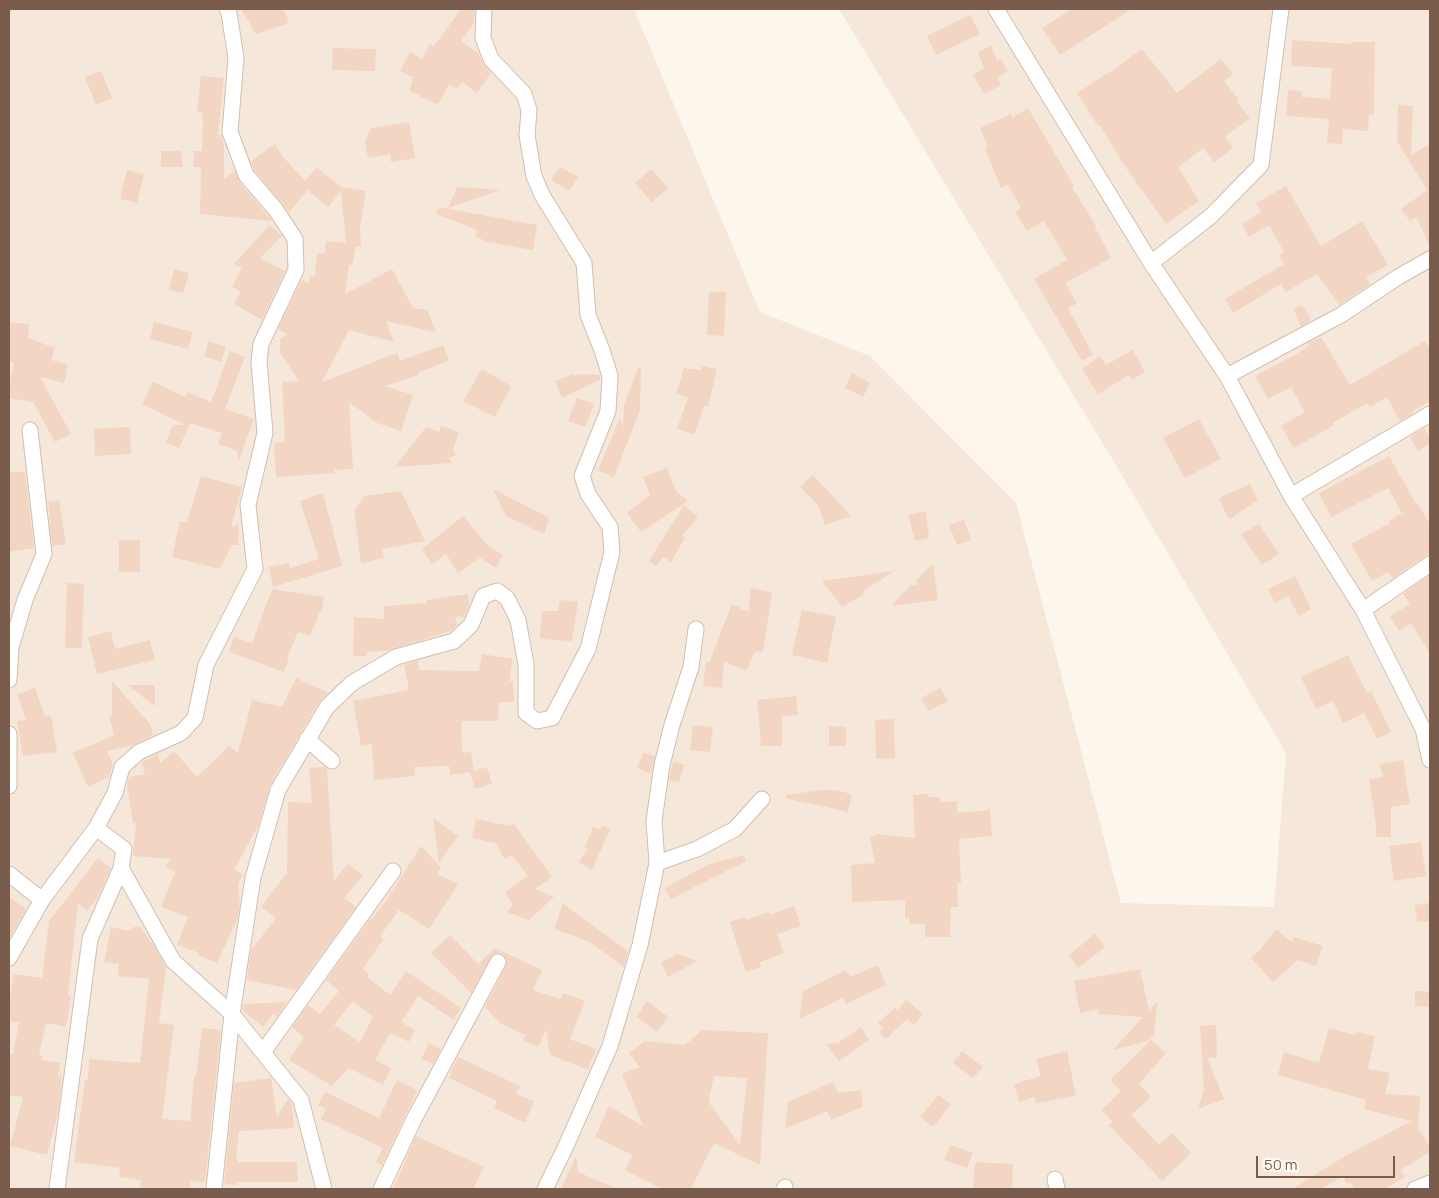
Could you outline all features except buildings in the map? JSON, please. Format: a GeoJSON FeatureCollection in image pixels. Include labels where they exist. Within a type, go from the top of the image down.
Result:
{"type":"FeatureCollection","features":[{"type":"Feature","properties":{"kind":"street"},"geometry":{"type":"LineString","coordinates":[[9,958],[42,900],[96,828],[115,793],[122,767],[139,752],[181,733],[195,718],[206,665],[255,569],[248,505],[265,433],[259,362],[260,344],[296,270],[295,239],[276,210],[246,174],[230,132],[236,58],[229,13],[226,9]]}},
{"type":"Feature","properties":{"kind":"street"},"geometry":{"type":"LineString","coordinates":[[214,1189],[232,1014],[253,878],[278,790],[307,739],[327,707],[352,683],[396,657],[454,641],[471,625],[483,596],[497,591],[507,598],[518,620],[526,664],[526,713],[537,721],[552,718],[588,649],[612,552],[610,527],[588,494],[582,476],[608,412],[610,376],[588,315],[584,263],[542,195],[534,176],[527,135],[529,110],[524,94],[491,59],[483,38],[484,9]]}},
{"type":"Feature","properties":{"kind":"street"},"geometry":{"type":"LineString","coordinates":[[996,9],[1151,263],[1227,376],[1291,496],[1363,610],[1426,727],[1430,760]]}},
{"type":"Feature","properties":{"kind":"street"},"geometry":{"type":"LineString","coordinates":[[1151,263],[1211,216],[1261,165],[1282,9]]}},
{"type":"Feature","properties":{"kind":"street"},"geometry":{"type":"LineString","coordinates":[[1227,376],[1342,315],[1398,277],[1430,259]]}},
{"type":"Feature","properties":{"kind":"street"},"geometry":{"type":"LineString","coordinates":[[1291,496],[1430,414]]}},
{"type":"Feature","properties":{"kind":"street"},"geometry":{"type":"LineString","coordinates":[[9,680],[11,646],[25,600],[44,554],[30,430]]}},
{"type":"Feature","properties":{"kind":"street"},"geometry":{"type":"LineString","coordinates":[[1363,610],[1430,564]]}},
{"type":"Feature","properties":{"kind":"street"},"geometry":{"type":"LineString","coordinates":[[544,1189],[566,1146],[610,1046],[640,945],[657,863],[654,821],[662,766],[672,725],[691,667],[696,629]]}},
{"type":"Feature","properties":{"kind":"street"},"geometry":{"type":"LineString","coordinates":[[9,734],[9,786]]}},
{"type":"Feature","properties":{"kind":"street"},"geometry":{"type":"LineString","coordinates":[[307,739],[332,761]]}},
{"type":"Feature","properties":{"kind":"street"},"geometry":{"type":"LineString","coordinates":[[657,863],[697,849],[735,829],[762,799]]}},
{"type":"Feature","properties":{"kind":"street"},"geometry":{"type":"LineString","coordinates":[[57,1189],[90,939],[121,868],[124,849],[96,828]]}},
{"type":"Feature","properties":{"kind":"street"},"geometry":{"type":"LineString","coordinates":[[121,868],[173,961],[232,1014],[301,1100],[324,1189]]}},
{"type":"Feature","properties":{"kind":"street"},"geometry":{"type":"LineString","coordinates":[[263,1052],[393,872]]}},
{"type":"Feature","properties":{"kind":"street"},"geometry":{"type":"LineString","coordinates":[[9,874],[42,900]]}},
{"type":"Feature","properties":{"kind":"street"},"geometry":{"type":"LineString","coordinates":[[381,1189],[413,1121],[498,962]]}},
{"type":"Feature","properties":{"kind":"street"},"geometry":{"type":"LineString","coordinates":[[1415,1189],[1430,1183]]}},
{"type":"Feature","properties":{"kind":"shaded area"},"geometry":{"type":"Polygon","coordinates":[[[9,9],[634,9],[760,312],[870,356],[1016,503],[1121,903],[1274,907],[1286,753],[1111,457],[839,9],[1430,9],[1430,1189],[9,1189],[9,9]]]}}]}
